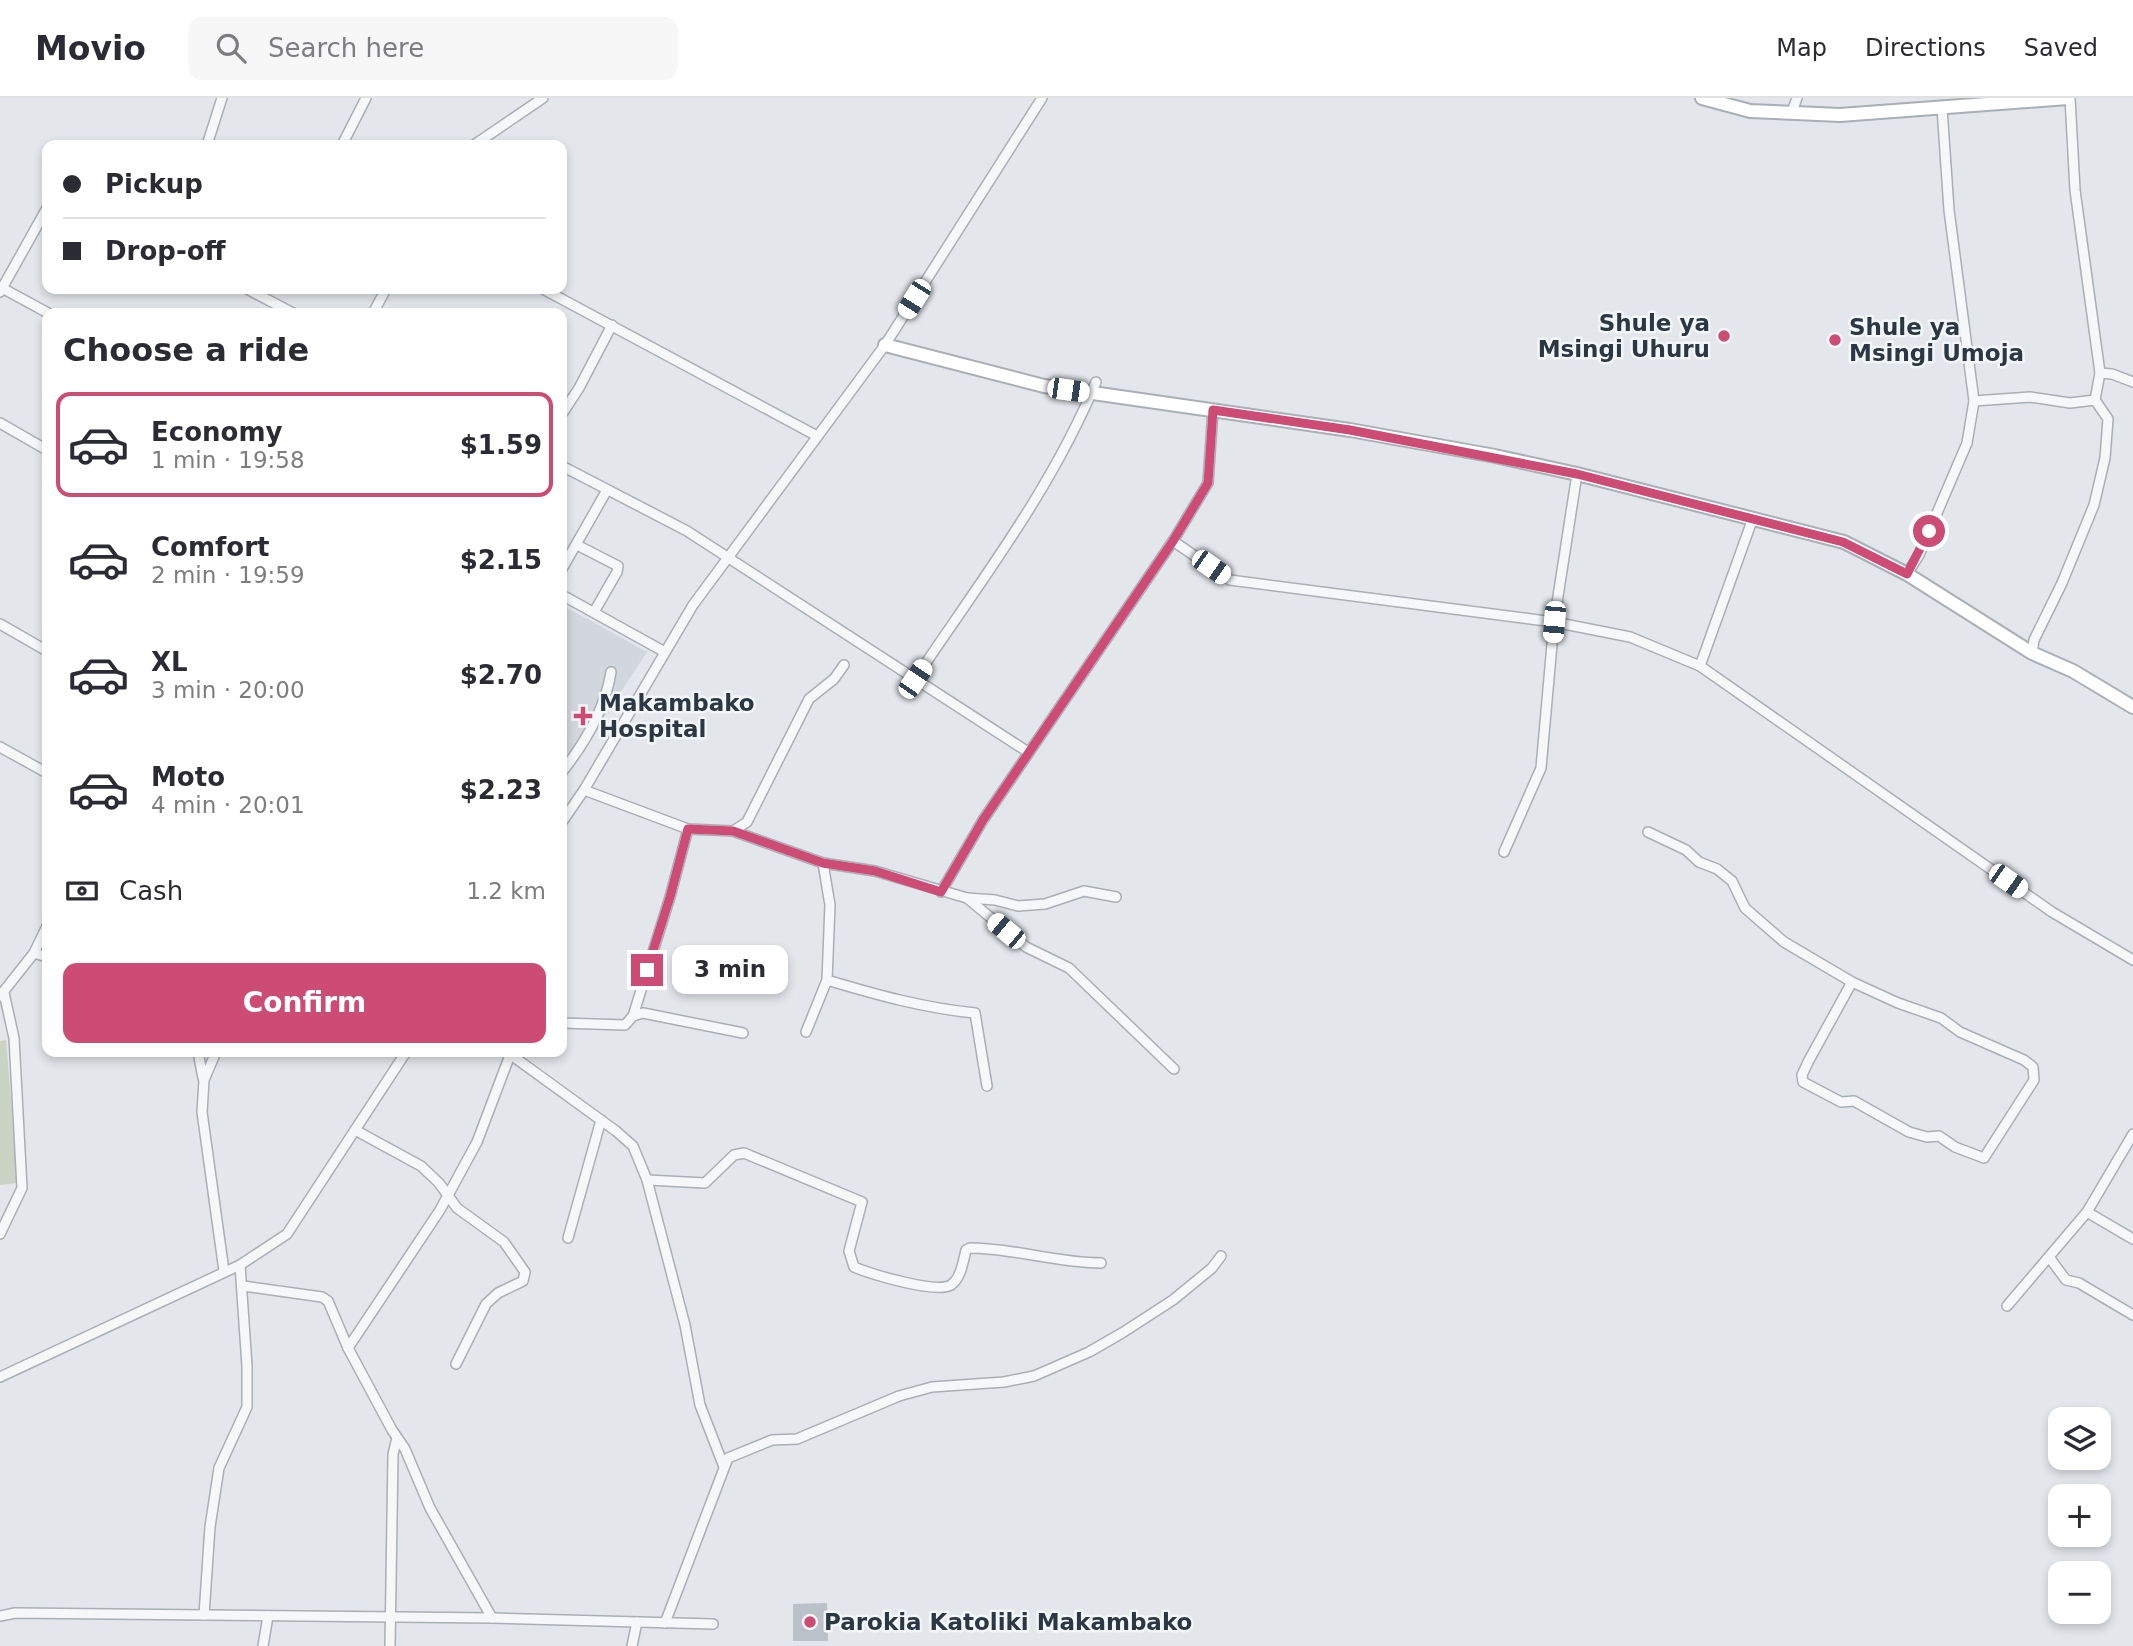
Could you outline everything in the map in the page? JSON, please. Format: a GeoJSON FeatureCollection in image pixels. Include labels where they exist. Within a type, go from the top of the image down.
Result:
{"type":"FeatureCollection","features":[{"type":"Feature","properties":{"kind":"street"},"geometry":{"type":"LineString","coordinates":[[209,140],[222,98]]}},
{"type":"Feature","properties":{"kind":"street"},"geometry":{"type":"LineString","coordinates":[[345,140],[366,98]]}},
{"type":"Feature","properties":{"kind":"street"},"geometry":{"type":"LineString","coordinates":[[481,140],[543,98]]}},
{"type":"Feature","properties":{"kind":"street"},"geometry":{"type":"LineString","coordinates":[[567,815],[584,790],[663,651],[727,557],[885,345],[1042,98]]}},
{"type":"Feature","properties":{"kind":"street"},"geometry":{"type":"LineString","coordinates":[[1702,98],[1751,111],[1840,114],[2069,98],[2075,190],[2100,373],[2095,400],[2108,419],[2105,458],[2094,505],[2062,583],[2034,640],[2032,653]]}},
{"type":"Feature","properties":{"kind":"street"},"geometry":{"type":"LineString","coordinates":[[1792,112],[1797,98]]}},
{"type":"Feature","properties":{"kind":"street"},"geometry":{"type":"LineString","coordinates":[[1907,574],[1919,555],[1967,443],[1974,401],[1949,210],[1942,108]]}},
{"type":"Feature","properties":{"kind":"street"},"geometry":{"type":"LineString","coordinates":[[42,217],[1,290],[42,310]]}},
{"type":"Feature","properties":{"kind":"street"},"geometry":{"type":"LineString","coordinates":[[267,294],[285,308]]}},
{"type":"Feature","properties":{"kind":"street"},"geometry":{"type":"LineString","coordinates":[[552,294],[817,436]]}},
{"type":"Feature","properties":{"kind":"street"},"geometry":{"type":"LineString","coordinates":[[567,406],[612,325]]}},
{"type":"Feature","properties":{"kind":"street"},"geometry":{"type":"LineString","coordinates":[[885,345],[1044,386],[1093,388],[1213,410],[1364,432],[1577,474],[1843,542],[1907,574],[2032,653],[2073,671],[2133,707]]}},
{"type":"Feature","properties":{"kind":"street"},"geometry":{"type":"LineString","coordinates":[[2100,373],[2112,374],[2133,383]]}},
{"type":"Feature","properties":{"kind":"street"},"geometry":{"type":"LineString","coordinates":[[915,679],[1040,496],[1078,426],[1093,388]]}},
{"type":"Feature","properties":{"kind":"street"},"geometry":{"type":"LineString","coordinates":[[1974,401],[2030,397],[2070,402],[2095,400]]}},
{"type":"Feature","properties":{"kind":"street"},"geometry":{"type":"LineString","coordinates":[[941,892],[983,820],[1173,541],[1208,483],[1213,410]]}},
{"type":"Feature","properties":{"kind":"street"},"geometry":{"type":"LineString","coordinates":[[0,423],[42,447]]}},
{"type":"Feature","properties":{"kind":"street"},"geometry":{"type":"LineString","coordinates":[[567,469],[687,531],[1028,752]]}},
{"type":"Feature","properties":{"kind":"street"},"geometry":{"type":"LineString","coordinates":[[1504,852],[1541,768],[1554,622],[1577,474]]}},
{"type":"Feature","properties":{"kind":"street"},"geometry":{"type":"LineString","coordinates":[[567,561],[607,490]]}},
{"type":"Feature","properties":{"kind":"street"},"geometry":{"type":"LineString","coordinates":[[1700,666],[1754,518]]}},
{"type":"Feature","properties":{"kind":"street"},"geometry":{"type":"LineString","coordinates":[[1173,541],[1230,580],[1554,622],[1630,637],[1700,666],[2052,912],[2133,960]]}},
{"type":"Feature","properties":{"kind":"street"},"geometry":{"type":"LineString","coordinates":[[577,545],[618,566],[593,612]]}},
{"type":"Feature","properties":{"kind":"street"},"geometry":{"type":"LineString","coordinates":[[567,598],[663,651]]}},
{"type":"Feature","properties":{"kind":"street"},"geometry":{"type":"LineString","coordinates":[[0,624],[42,649]]}},
{"type":"Feature","properties":{"kind":"street"},"geometry":{"type":"LineString","coordinates":[[733,831],[747,822],[773,768],[788,746],[809,699],[834,679],[844,664]]}},
{"type":"Feature","properties":{"kind":"street"},"geometry":{"type":"LineString","coordinates":[[567,765],[607,698],[611,673]]}},
{"type":"Feature","properties":{"kind":"street"},"geometry":{"type":"LineString","coordinates":[[0,747],[42,770]]}},
{"type":"Feature","properties":{"kind":"street"},"geometry":{"type":"LineString","coordinates":[[584,790],[688,829],[733,831],[823,863],[875,871],[967,898],[995,900],[1018,906],[1045,904],[1084,891],[1116,897]]}},
{"type":"Feature","properties":{"kind":"street"},"geometry":{"type":"LineString","coordinates":[[567,1023],[618,1025],[625,1024],[632,1016],[670,897],[688,829]]}},
{"type":"Feature","properties":{"kind":"street"},"geometry":{"type":"LineString","coordinates":[[1648,832],[1686,850],[1699,862],[1717,869],[1732,881],[1745,908],[1784,942],[1852,982],[1898,1003],[1941,1018],[1961,1032],[2024,1060],[2033,1067],[2034,1080],[1984,1158],[1955,1147],[1939,1136],[1927,1137],[1909,1132],[1854,1101],[1841,1102],[1802,1082],[1808,1062],[1852,982]]}},
{"type":"Feature","properties":{"kind":"street"},"geometry":{"type":"LineString","coordinates":[[806,1032],[827,980],[830,905],[823,863]]}},
{"type":"Feature","properties":{"kind":"street"},"geometry":{"type":"LineString","coordinates":[[967,898],[1026,947],[1069,968],[1174,1069]]}},
{"type":"Feature","properties":{"kind":"street"},"geometry":{"type":"LineString","coordinates":[[0,1234],[22,1188],[15,1038],[2,995],[34,953],[42,936]]}},
{"type":"Feature","properties":{"kind":"street"},"geometry":{"type":"LineString","coordinates":[[34,953],[42,955]]}},
{"type":"Feature","properties":{"kind":"street"},"geometry":{"type":"LineString","coordinates":[[827,980],[913,1004],[975,1013],[986,1086]]}},
{"type":"Feature","properties":{"kind":"street"},"geometry":{"type":"LineString","coordinates":[[632,1016],[643,1013],[743,1033]]}},
{"type":"Feature","properties":{"kind":"street"},"geometry":{"type":"LineString","coordinates":[[199,1057],[204,1080],[202,1112],[224,1271]]}},
{"type":"Feature","properties":{"kind":"street"},"geometry":{"type":"LineString","coordinates":[[204,1080],[214,1057]]}},
{"type":"Feature","properties":{"kind":"street"},"geometry":{"type":"LineString","coordinates":[[0,1377],[240,1265],[287,1234],[404,1057]]}},
{"type":"Feature","properties":{"kind":"street"},"geometry":{"type":"LineString","coordinates":[[348,1348],[440,1210],[477,1142],[508,1057]]}},
{"type":"Feature","properties":{"kind":"street"},"geometry":{"type":"LineString","coordinates":[[515,1057],[601,1119],[633,1146],[647,1181],[685,1325],[701,1405],[723,1467]]}},
{"type":"Feature","properties":{"kind":"street"},"geometry":{"type":"LineString","coordinates":[[568,1238],[601,1119]]}},
{"type":"Feature","properties":{"kind":"street"},"geometry":{"type":"LineString","coordinates":[[355,1130],[421,1166],[439,1183],[457,1208],[504,1242],[514,1253],[525,1277],[498,1293],[486,1304],[456,1364]]}},
{"type":"Feature","properties":{"kind":"street"},"geometry":{"type":"LineString","coordinates":[[2007,1306],[2087,1212],[2133,1134]]}},
{"type":"Feature","properties":{"kind":"street"},"geometry":{"type":"LineString","coordinates":[[647,1181],[705,1183],[734,1155],[744,1153],[862,1202],[849,1251],[854,1268],[917,1285],[945,1287],[952,1284],[958,1278],[966,1250],[970,1248],[1039,1256],[1065,1262],[1101,1263]]}},
{"type":"Feature","properties":{"kind":"street"},"geometry":{"type":"LineString","coordinates":[[2087,1212],[2133,1239]]}},
{"type":"Feature","properties":{"kind":"street"},"geometry":{"type":"LineString","coordinates":[[665,1623],[728,1458],[772,1440],[797,1438],[899,1396],[932,1387],[1004,1382],[1046,1371],[1089,1352],[1173,1300],[1212,1268],[1221,1256]]}},
{"type":"Feature","properties":{"kind":"street"},"geometry":{"type":"LineString","coordinates":[[2049,1257],[2066,1280],[2079,1283],[2133,1315]]}},
{"type":"Feature","properties":{"kind":"street"},"geometry":{"type":"LineString","coordinates":[[204,1615],[210,1527],[219,1468],[247,1407],[240,1265]]}},
{"type":"Feature","properties":{"kind":"street"},"geometry":{"type":"LineString","coordinates":[[243,1286],[322,1297],[328,1301],[348,1348],[405,1449],[429,1508],[492,1618]]}},
{"type":"Feature","properties":{"kind":"street"},"geometry":{"type":"LineString","coordinates":[[390,1646],[393,1454],[397,1438]]}},
{"type":"Feature","properties":{"kind":"street"},"geometry":{"type":"LineString","coordinates":[[0,1616],[15,1613],[492,1618],[713,1624]]}},
{"type":"Feature","properties":{"kind":"street"},"geometry":{"type":"LineString","coordinates":[[262,1646],[268,1616]]}},
{"type":"Feature","properties":{"kind":"street"},"geometry":{"type":"LineString","coordinates":[[632,1646],[638,1622]]}},
{"type":"Feature","properties":{"kind":"shaded area","name":"Makambako Hospital"},"geometry":{"type":"Polygon","coordinates":[[[567,608],[647,652],[567,773],[567,608]]]}},
{"type":"Feature","properties":{"kind":"green space"},"geometry":{"type":"Polygon","coordinates":[[[6,1040],[18,1183],[0,1185],[0,1041],[6,1040]]]}},
{"type":"Feature","properties":{"kind":"building","name":"Parokia Katoliki Makambako"},"geometry":{"type":"Polygon","coordinates":[[[827,1603],[828,1641],[793,1641],[793,1604],[827,1603]]]}},
{"type":"Feature","properties":{"kind":"place","name":"Shule ya Msingi Uhuru"},"geometry":{"type":"Point","coordinates":[1724,336]}},
{"type":"Feature","properties":{"kind":"place","name":"Shule ya Msingi Umoja"},"geometry":{"type":"Point","coordinates":[1835,340]}},
{"type":"Feature","properties":{"kind":"place","name":"Makambako Hospital"},"geometry":{"type":"Point","coordinates":[583,716]}},
{"type":"Feature","properties":{"kind":"place","name":"Parokia Katoliki Makambako"},"geometry":{"type":"Point","coordinates":[810,1622]}},
{"type":"Feature","properties":{"kind":"route"},"geometry":{"type":"LineString","coordinates":[[647,970],[688,829],[733,831],[823,863],[875,871],[941,892],[983,820],[1173,541],[1208,483],[1213,410],[1350,430],[1577,474],[1843,542],[1907,574],[1929,531]]}}]}
